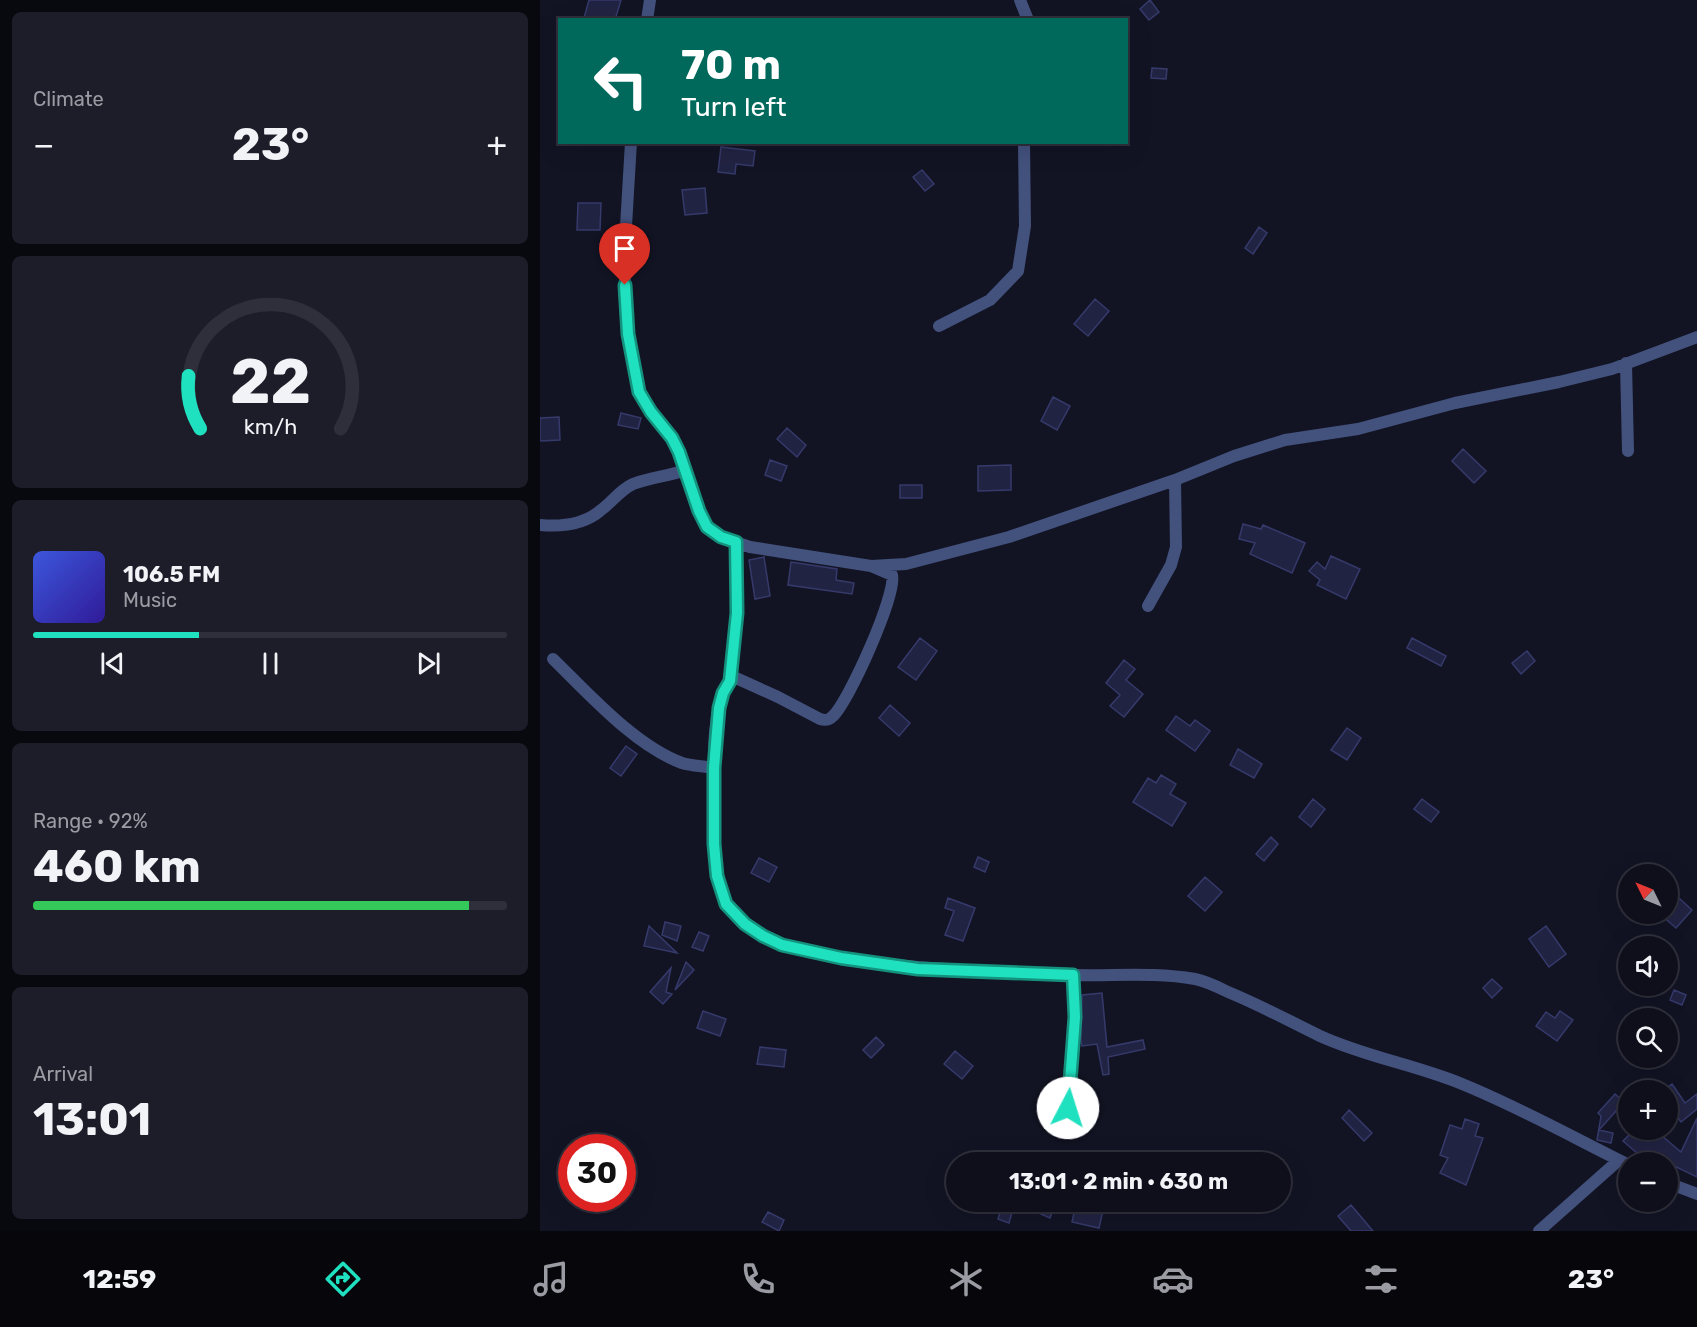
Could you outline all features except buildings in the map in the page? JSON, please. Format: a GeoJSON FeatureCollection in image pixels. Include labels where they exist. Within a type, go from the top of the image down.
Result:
{"type":"FeatureCollection","features":[{"type":"Feature","properties":{"kind":"street"},"geometry":{"type":"LineString","coordinates":[[647,18],[650,0]]}},
{"type":"Feature","properties":{"kind":"street"},"geometry":{"type":"LineString","coordinates":[[1020,0],[1027,18]]}},
{"type":"Feature","properties":{"kind":"street"},"geometry":{"type":"LineString","coordinates":[[631,144],[625,243],[628,334],[639,392],[651,412],[672,438],[707,527],[721,537],[750,547],[871,566],[906,564],[1009,537],[1174,480],[1234,456],[1285,440],[1359,429],[1455,403],[1559,382],[1626,363],[1697,337]]}},
{"type":"Feature","properties":{"kind":"street"},"geometry":{"type":"LineString","coordinates":[[939,326],[990,300],[1018,271],[1025,225],[1024,144]]}},
{"type":"Feature","properties":{"kind":"street"},"geometry":{"type":"LineString","coordinates":[[1626,363],[1628,451]]}},
{"type":"Feature","properties":{"kind":"street"},"geometry":{"type":"LineString","coordinates":[[540,525],[560,527],[574,524],[600,512],[617,495],[633,484],[683,471],[682,466]]}},
{"type":"Feature","properties":{"kind":"street"},"geometry":{"type":"LineString","coordinates":[[1148,606],[1172,565],[1176,548],[1174,480]]}},
{"type":"Feature","properties":{"kind":"street"},"geometry":{"type":"LineString","coordinates":[[736,542],[737,613],[730,681],[723,693],[719,708],[714,768],[714,844],[717,876],[726,904],[745,924],[782,945],[841,958],[918,969],[1172,976],[1200,980],[1265,1007],[1355,1050],[1414,1066],[1497,1099],[1618,1160]]}},
{"type":"Feature","properties":{"kind":"street"},"geometry":{"type":"LineString","coordinates":[[730,681],[736,678],[744,680],[820,719],[831,718],[850,690],[889,597],[892,575],[871,566]]}},
{"type":"Feature","properties":{"kind":"street"},"geometry":{"type":"LineString","coordinates":[[553,659],[618,721],[648,744],[682,763],[714,768]]}},
{"type":"Feature","properties":{"kind":"street"},"geometry":{"type":"LineString","coordinates":[[1068,1108],[1075,1017],[1073,975]]}},
{"type":"Feature","properties":{"kind":"street"},"geometry":{"type":"LineString","coordinates":[[1539,1231],[1618,1168]]}},
{"type":"Feature","properties":{"kind":"street"},"geometry":{"type":"LineString","coordinates":[[1678,1187],[1697,1194]]}},
{"type":"Feature","properties":{"kind":"route"},"geometry":{"type":"LineString","coordinates":[[625,285],[628,334],[639,392],[644,403],[672,438],[707,527],[721,537],[736,542],[737,613],[730,681],[723,693],[719,708],[714,768],[714,844],[717,876],[726,904],[745,924],[782,945],[841,958],[918,969],[1073,975],[1075,1017],[1068,1108]]}}]}
